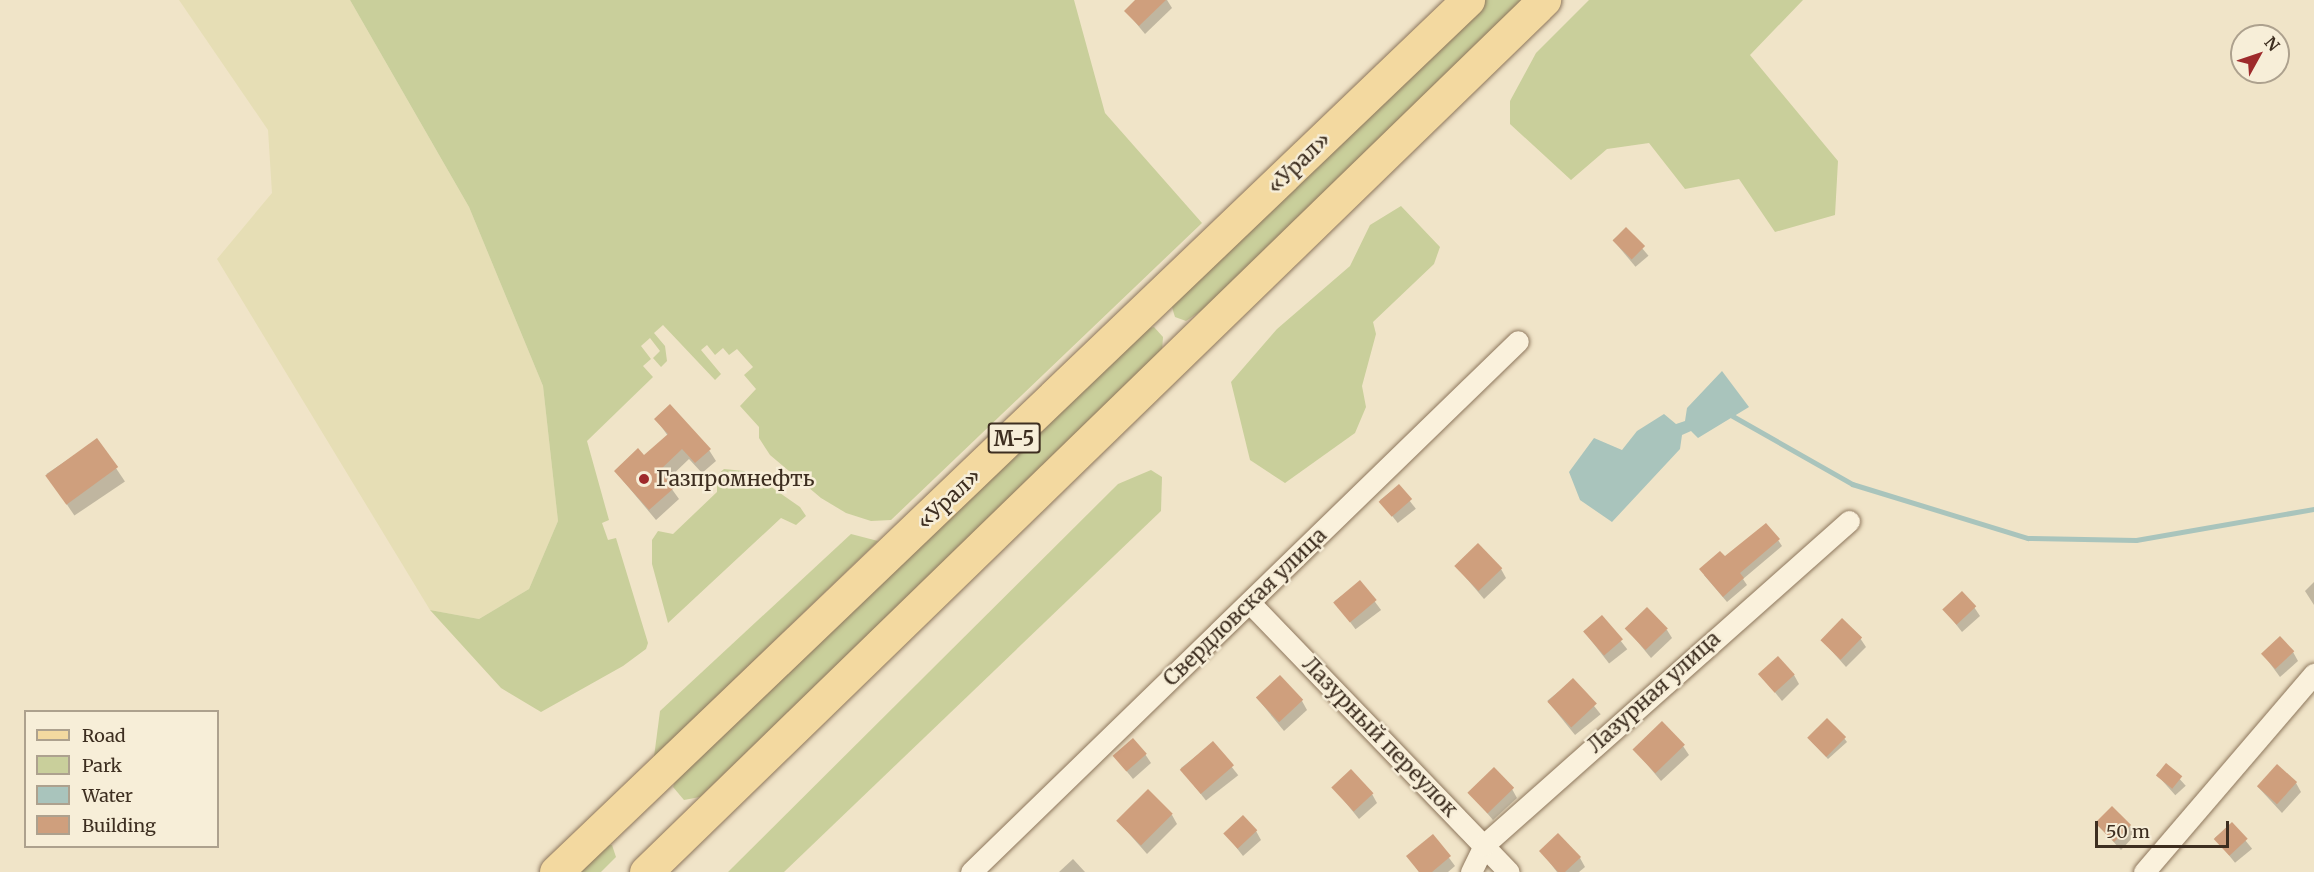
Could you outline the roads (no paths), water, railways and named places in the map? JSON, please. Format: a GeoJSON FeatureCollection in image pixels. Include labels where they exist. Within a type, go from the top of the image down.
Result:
{"type":"FeatureCollection","features":[{"type":"Feature","properties":{"kind":"main road","name":"«Урал»"},"geometry":{"type":"LineString","coordinates":[[556,872],[1468,0]]}},
{"type":"Feature","properties":{"kind":"main road","name":"М-5"},"geometry":{"type":"LineString","coordinates":[[646,872],[1544,0]]}},
{"type":"Feature","properties":{"kind":"street","name":"Свердловская улица"},"geometry":{"type":"LineString","coordinates":[[971,872],[1518,341]]}},
{"type":"Feature","properties":{"kind":"street","name":"Лазурная улица"},"geometry":{"type":"LineString","coordinates":[[1471,872],[1484,845],[1849,521]]}},
{"type":"Feature","properties":{"kind":"street","name":"Лазурный переулок"},"geometry":{"type":"LineString","coordinates":[[1250,603],[1509,872]]}},
{"type":"Feature","properties":{"kind":"street"},"geometry":{"type":"LineString","coordinates":[[2144,872],[2314,674]]}},
{"type":"Feature","properties":{"kind":"water"},"geometry":{"type":"Polygon","coordinates":[[[1722,371],[1749,407],[1698,438],[1691,431],[1682,435],[1680,449],[1612,522],[1580,500],[1569,472],[1594,438],[1622,450],[1637,431],[1664,414],[1676,424],[1685,421],[1687,408],[1722,371]]]}},
{"type":"Feature","properties":{"kind":"waterway"},"geometry":{"type":"LineString","coordinates":[[1729,414],[1852,484],[2028,538],[2136,540],[2314,509]]}},
{"type":"Feature","properties":{"kind":"place","name":"Газпромнефть"},"geometry":{"type":"Point","coordinates":[644,479]}}]}
